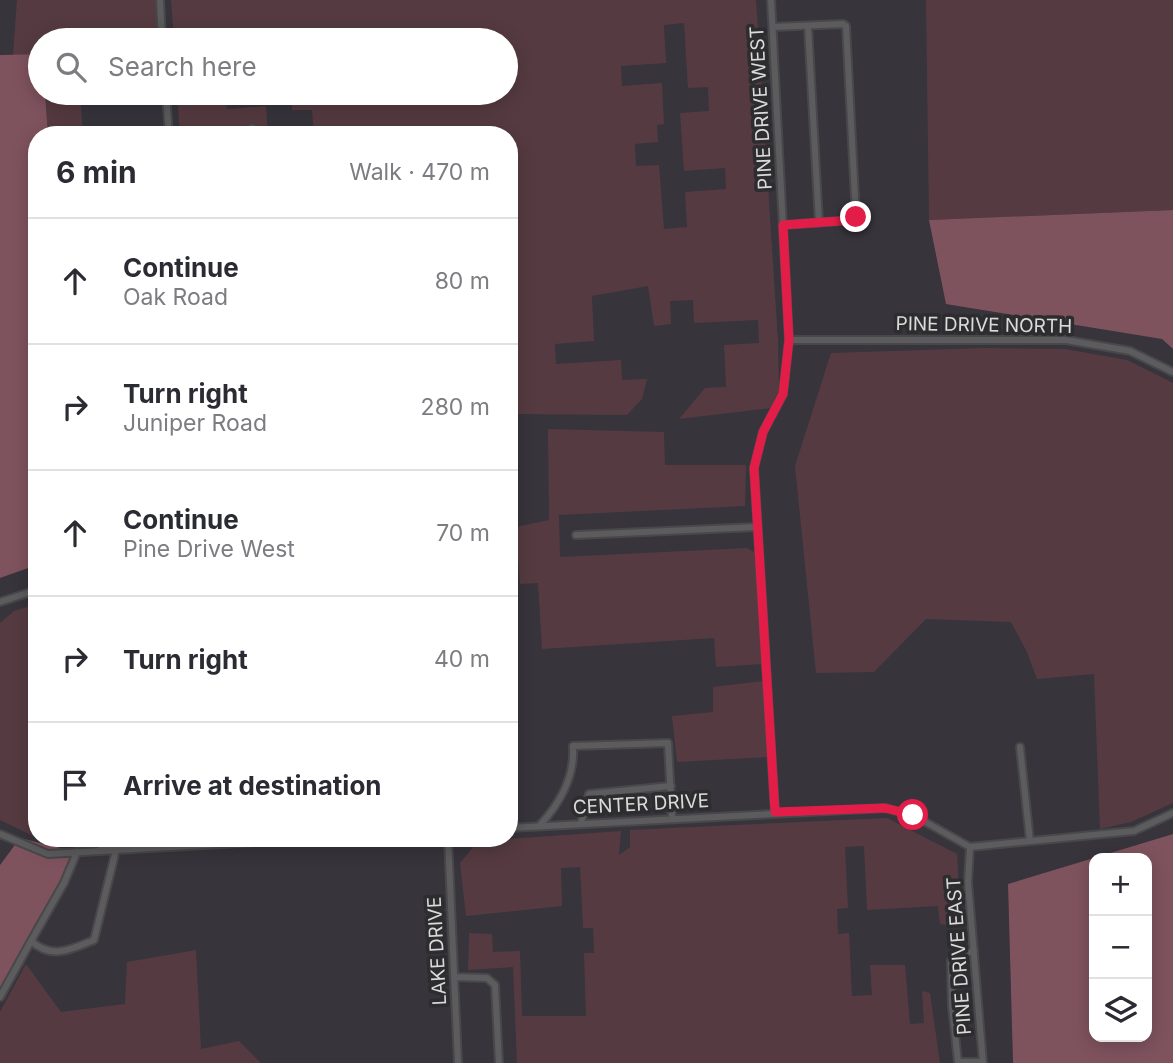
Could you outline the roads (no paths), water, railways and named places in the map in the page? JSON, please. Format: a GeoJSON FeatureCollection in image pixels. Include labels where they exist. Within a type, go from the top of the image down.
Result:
{"type":"FeatureCollection","features":[{"type":"Feature","properties":{"kind":"lane"},"geometry":{"type":"LineString","coordinates":[[160,0],[161,28]]}},
{"type":"Feature","properties":{"kind":"lane","name":"PINE DRIVE WEST"},"geometry":{"type":"LineString","coordinates":[[771,0],[789,340],[783,394],[763,432],[754,468],[775,812]]}},
{"type":"Feature","properties":{"kind":"lane"},"geometry":{"type":"LineString","coordinates":[[808,26],[819,223]]}},
{"type":"Feature","properties":{"kind":"lane"},"geometry":{"type":"LineString","coordinates":[[773,27],[846,26],[856,217],[854,220],[783,225]]}},
{"type":"Feature","properties":{"kind":"lane"},"geometry":{"type":"LineString","coordinates":[[167,105],[168,126]]}},
{"type":"Feature","properties":{"kind":"lane","name":"PINE DRIVE NORTH"},"geometry":{"type":"LineString","coordinates":[[789,340],[1066,340],[1130,351],[1173,372]]}},
{"type":"Feature","properties":{"kind":"lane"},"geometry":{"type":"LineString","coordinates":[[576,535],[757,527]]}},
{"type":"Feature","properties":{"kind":"lane"},"geometry":{"type":"LineString","coordinates":[[0,602],[28,593]]}},
{"type":"Feature","properties":{"kind":"lane"},"geometry":{"type":"LineString","coordinates":[[538,826],[561,798],[573,758],[573,746],[668,743],[672,818]]}},
{"type":"Feature","properties":{"kind":"lane"},"geometry":{"type":"LineString","coordinates":[[1020,747],[1030,842]]}},
{"type":"Feature","properties":{"kind":"lane"},"geometry":{"type":"LineString","coordinates":[[581,824],[589,794],[671,786]]}},
{"type":"Feature","properties":{"kind":"lane","name":"CENTER DRIVE"},"geometry":{"type":"LineString","coordinates":[[518,827],[885,808],[913,815],[970,847]]}},
{"type":"Feature","properties":{"kind":"lane"},"geometry":{"type":"LineString","coordinates":[[970,847],[1134,831],[1173,813]]}},
{"type":"Feature","properties":{"kind":"lane"},"geometry":{"type":"LineString","coordinates":[[0,834],[28,846]]}},
{"type":"Feature","properties":{"kind":"lane"},"geometry":{"type":"LineString","coordinates":[[31,847],[48,854],[99,851],[115,847],[94,940],[59,953],[44,950],[31,942]]}},
{"type":"Feature","properties":{"kind":"lane","name":"LAKE DRIVE"},"geometry":{"type":"LineString","coordinates":[[448,847],[458,1063]]}},
{"type":"Feature","properties":{"kind":"lane","name":"PINE DRIVE EAST"},"geometry":{"type":"LineString","coordinates":[[970,847],[968,882],[983,1062]]}},
{"type":"Feature","properties":{"kind":"lane"},"geometry":{"type":"LineString","coordinates":[[0,997],[64,883],[77,852]]}},
{"type":"Feature","properties":{"kind":"lane"},"geometry":{"type":"LineString","coordinates":[[974,951],[960,954],[951,961],[952,1006],[958,1062],[983,1062]]}},
{"type":"Feature","properties":{"kind":"lane"},"geometry":{"type":"LineString","coordinates":[[454,977],[487,978],[495,985],[499,1063]]}}]}
